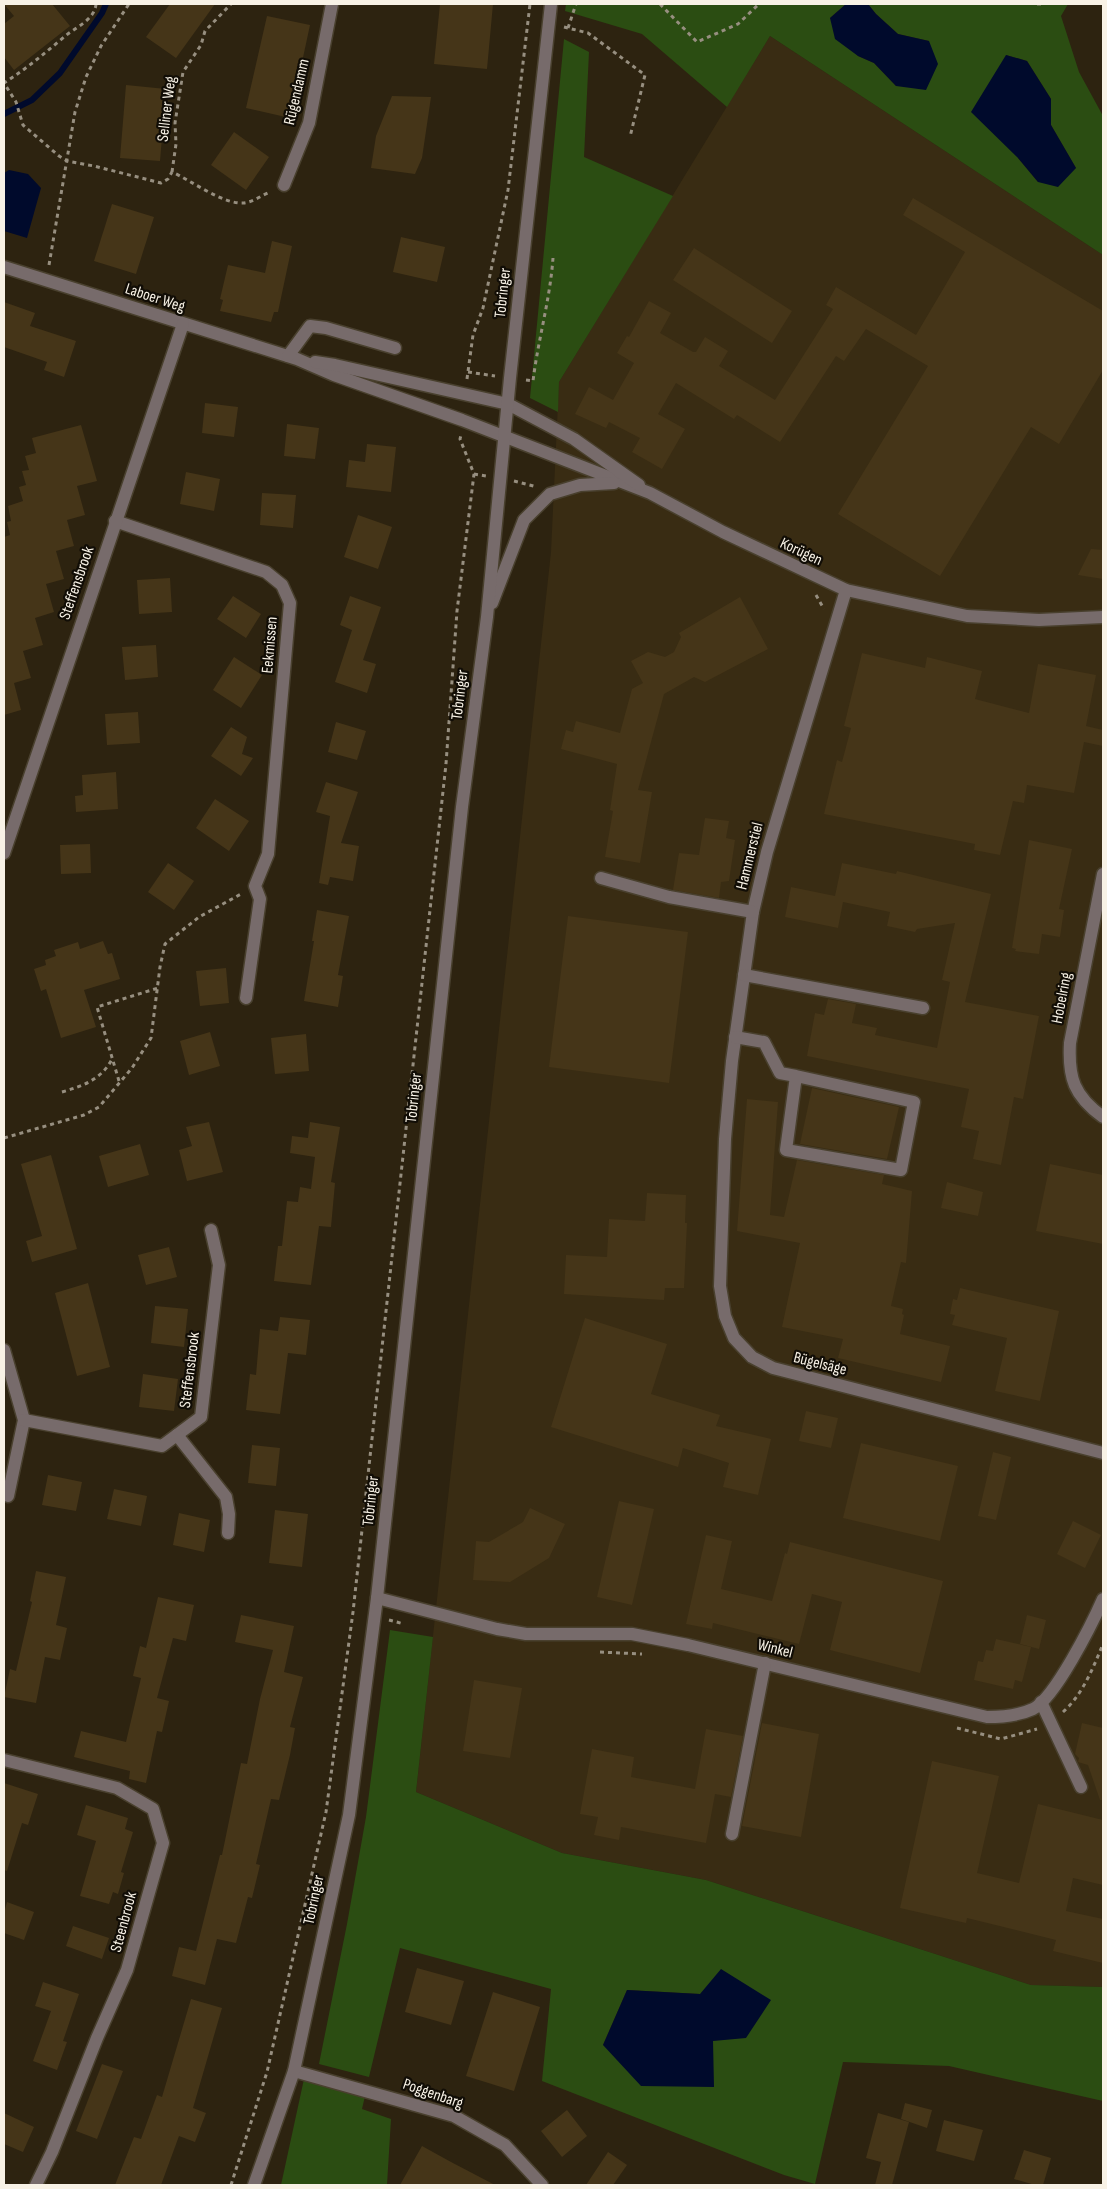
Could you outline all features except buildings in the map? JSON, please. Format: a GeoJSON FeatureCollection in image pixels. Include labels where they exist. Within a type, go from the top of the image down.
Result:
{"type":"FeatureCollection","features":[{"type":"Feature","properties":{"kind":"street","name":"Rügendamm"},"geometry":{"type":"LineString","coordinates":[[284,185],[309,123],[332,4]]}},
{"type":"Feature","properties":{"kind":"street","name":"Tobringer"},"geometry":{"type":"LineString","coordinates":[[254,2185],[294,2071],[349,1815],[377,1598],[462,807],[487,617],[551,4]]}},
{"type":"Feature","properties":{"kind":"street","name":"Laboer Weg"},"geometry":{"type":"LineString","coordinates":[[4,267],[293,358],[334,375],[462,420],[505,438]]}},
{"type":"Feature","properties":{"kind":"street","name":"Steffensbrook"},"geometry":{"type":"LineString","coordinates":[[4,852],[183,324]]}},
{"type":"Feature","properties":{"kind":"street"},"geometry":{"type":"LineString","coordinates":[[293,358],[310,326],[326,328],[395,348]]}},
{"type":"Feature","properties":{"kind":"street","name":"Laboer Weg"},"geometry":{"type":"LineString","coordinates":[[293,358],[335,364],[508,404],[574,439],[650,493]]}},
{"type":"Feature","properties":{"kind":"street","name":"Korügen"},"geometry":{"type":"LineString","coordinates":[[505,438],[650,493],[740,540],[846,590],[967,616],[1039,620],[1103,617]]}},
{"type":"Feature","properties":{"kind":"street"},"geometry":{"type":"LineString","coordinates":[[487,617],[524,520],[550,494],[580,485],[619,482]]}},
{"type":"Feature","properties":{"kind":"street","name":"Eekmissen"},"geometry":{"type":"LineString","coordinates":[[115,521],[266,572],[282,585],[290,603],[268,854],[255,886]]}},
{"type":"Feature","properties":{"kind":"street","name":"Hammerstiel"},"geometry":{"type":"LineString","coordinates":[[725,1139],[736,1037],[753,912],[767,852],[846,590]]}},
{"type":"Feature","properties":{"kind":"street","name":"Hobelring"},"geometry":{"type":"LineString","coordinates":[[1103,874],[1070,1043],[1068,1066],[1075,1086],[1088,1106],[1103,1116]]}},
{"type":"Feature","properties":{"kind":"street"},"geometry":{"type":"LineString","coordinates":[[601,878],[668,897],[753,912]]}},
{"type":"Feature","properties":{"kind":"street"},"geometry":{"type":"LineString","coordinates":[[246,998],[260,899],[255,886]]}},
{"type":"Feature","properties":{"kind":"street"},"geometry":{"type":"LineString","coordinates":[[744,975],[923,1008]]}},
{"type":"Feature","properties":{"kind":"street"},"geometry":{"type":"LineString","coordinates":[[736,1037],[764,1042],[780,1073],[796,1076],[914,1102],[901,1170],[786,1150],[796,1076]]}},
{"type":"Feature","properties":{"kind":"street","name":"Bügelsäge"},"geometry":{"type":"LineString","coordinates":[[725,1139],[720,1286],[725,1316],[734,1338],[752,1357],[773,1368],[1103,1453]]}},
{"type":"Feature","properties":{"kind":"street","name":"Steffensbrook"},"geometry":{"type":"LineString","coordinates":[[24,1420],[162,1446],[201,1417],[219,1265],[211,1230]]}},
{"type":"Feature","properties":{"kind":"street"},"geometry":{"type":"LineString","coordinates":[[4,1350],[24,1420],[8,1496]]}},
{"type":"Feature","properties":{"kind":"street"},"geometry":{"type":"LineString","coordinates":[[177,1435],[226,1497],[229,1514],[228,1533]]}},
{"type":"Feature","properties":{"kind":"street","name":"Winkel"},"geometry":{"type":"LineString","coordinates":[[377,1598],[497,1629],[526,1634],[632,1634],[688,1645],[988,1717],[1009,1717],[1034,1709],[1052,1692],[1090,1628],[1103,1599]]}},
{"type":"Feature","properties":{"kind":"street"},"geometry":{"type":"LineString","coordinates":[[732,1834],[764,1663]]}},
{"type":"Feature","properties":{"kind":"street"},"geometry":{"type":"LineString","coordinates":[[1041,1702],[1081,1787]]}},
{"type":"Feature","properties":{"kind":"street","name":"Steenbrook"},"geometry":{"type":"LineString","coordinates":[[4,1760],[117,1788],[153,1809],[162,1843],[128,1970],[97,2038],[52,2152],[36,2185]]}},
{"type":"Feature","properties":{"kind":"street","name":"Poggenbarg"},"geometry":{"type":"LineString","coordinates":[[294,2071],[454,2116],[505,2145],[542,2185]]}},
{"type":"Feature","properties":{"kind":"path"},"geometry":{"type":"LineString","coordinates":[[96,4],[96,8],[83,24],[65,36],[35,63],[4,83],[16,102],[23,125],[67,161],[161,183],[168,179],[172,172],[191,180],[219,198],[239,203],[247,203],[284,185]]}},
{"type":"Feature","properties":{"kind":"path"},"geometry":{"type":"LineString","coordinates":[[47,280],[76,112],[86,77],[101,46],[129,4]]}},
{"type":"Feature","properties":{"kind":"path","name":"Selliner Weg"},"geometry":{"type":"LineString","coordinates":[[172,172],[176,144],[175,123],[183,72],[202,45],[205,31],[232,4]]}},
{"type":"Feature","properties":{"kind":"path"},"geometry":{"type":"LineString","coordinates":[[465,394],[472,335],[484,308],[508,190],[530,4]]}},
{"type":"Feature","properties":{"kind":"path"},"geometry":{"type":"LineString","coordinates":[[568,28],[576,4]]}},
{"type":"Feature","properties":{"kind":"path"},"geometry":{"type":"LineString","coordinates":[[660,4],[697,42],[738,24],[759,4]]}},
{"type":"Feature","properties":{"kind":"path"},"geometry":{"type":"LineString","coordinates":[[1036,4],[1045,4]]}},
{"type":"Feature","properties":{"kind":"path"},"geometry":{"type":"LineString","coordinates":[[549,24],[588,33],[645,75],[630,137]]}},
{"type":"Feature","properties":{"kind":"path"},"geometry":{"type":"LineString","coordinates":[[231,2185],[267,2072],[326,1812],[356,1592],[445,774],[457,611],[474,474],[460,439],[462,420]]}},
{"type":"Feature","properties":{"kind":"path"},"geometry":{"type":"LineString","coordinates":[[474,474],[533,484],[550,494]]}},
{"type":"Feature","properties":{"kind":"path"},"geometry":{"type":"LineString","coordinates":[[814,593],[818,596],[824,615]]}},
{"type":"Feature","properties":{"kind":"path"},"geometry":{"type":"LineString","coordinates":[[4,1138],[84,1115],[99,1107],[132,1068],[151,1038],[165,944],[200,917],[255,886]]}},
{"type":"Feature","properties":{"kind":"path"},"geometry":{"type":"LineString","coordinates":[[119,1082],[96,1007],[158,988]]}},
{"type":"Feature","properties":{"kind":"path"},"geometry":{"type":"LineString","coordinates":[[62,1092],[85,1086],[108,1067],[112,1059]]}},
{"type":"Feature","properties":{"kind":"shaded area"},"geometry":{"type":"Polygon","coordinates":[[[770,36],[1103,255],[1103,1987],[1031,1985],[706,1880],[562,1853],[416,1792],[551,552],[559,382],[770,36]]]}},
{"type":"Feature","properties":{"kind":"green space"},"geometry":{"type":"Polygon","coordinates":[[[566,4],[846,4],[830,18],[858,56],[874,63],[896,86],[929,41],[898,34],[868,4],[1068,4],[1061,16],[1079,72],[1103,116],[1103,255],[770,36],[727,107],[642,34],[565,11],[566,4]],[[1006,55],[1018,158],[1038,182],[1076,168],[1051,125],[1051,99],[1027,61],[1006,55]]]}},
{"type":"Feature","properties":{"kind":"green space"},"geometry":{"type":"Polygon","coordinates":[[[564,39],[589,52],[584,157],[673,196],[559,382],[558,412],[530,398],[564,39]]]}},
{"type":"Feature","properties":{"kind":"green space"},"geometry":{"type":"Polygon","coordinates":[[[390,1630],[433,1637],[416,1792],[562,1853],[706,1880],[1031,1985],[1103,1987],[1103,2101],[949,2066],[843,2062],[815,2184],[784,2175],[542,2081],[551,1989],[400,1948],[369,2077],[319,2064],[366,1817],[390,1630]],[[627,1990],[603,2045],[700,1994],[627,1990]]]}},
{"type":"Feature","properties":{"kind":"green space"},"geometry":{"type":"Polygon","coordinates":[[[304,2079],[365,2096],[362,2109],[391,2119],[387,2185],[281,2185],[304,2079]]]}},
{"type":"Feature","properties":{"kind":"water"},"geometry":{"type":"Polygon","coordinates":[[[846,4],[868,4],[898,34],[929,41],[938,64],[926,90],[896,86],[874,63],[858,56],[835,39],[830,18],[846,4]]]}},
{"type":"Feature","properties":{"kind":"water"},"geometry":{"type":"Polygon","coordinates":[[[1006,55],[1027,61],[1051,99],[1051,125],[1076,168],[1058,187],[1038,182],[1018,158],[971,112],[1006,55]]]}},
{"type":"Feature","properties":{"kind":"water"},"geometry":{"type":"Polygon","coordinates":[[[9,170],[28,174],[41,188],[27,238],[4,231],[4,173],[9,170]]]}},
{"type":"Feature","properties":{"kind":"water"},"geometry":{"type":"Polygon","coordinates":[[[721,1969],[771,2000],[746,2038],[713,2041],[714,2087],[641,2086],[603,2045],[627,1990],[700,1994],[721,1969]]]}},
{"type":"Feature","properties":{"kind":"waterway"},"geometry":{"type":"LineString","coordinates":[[4,114],[32,100],[60,73],[102,13],[106,4]]}}]}
